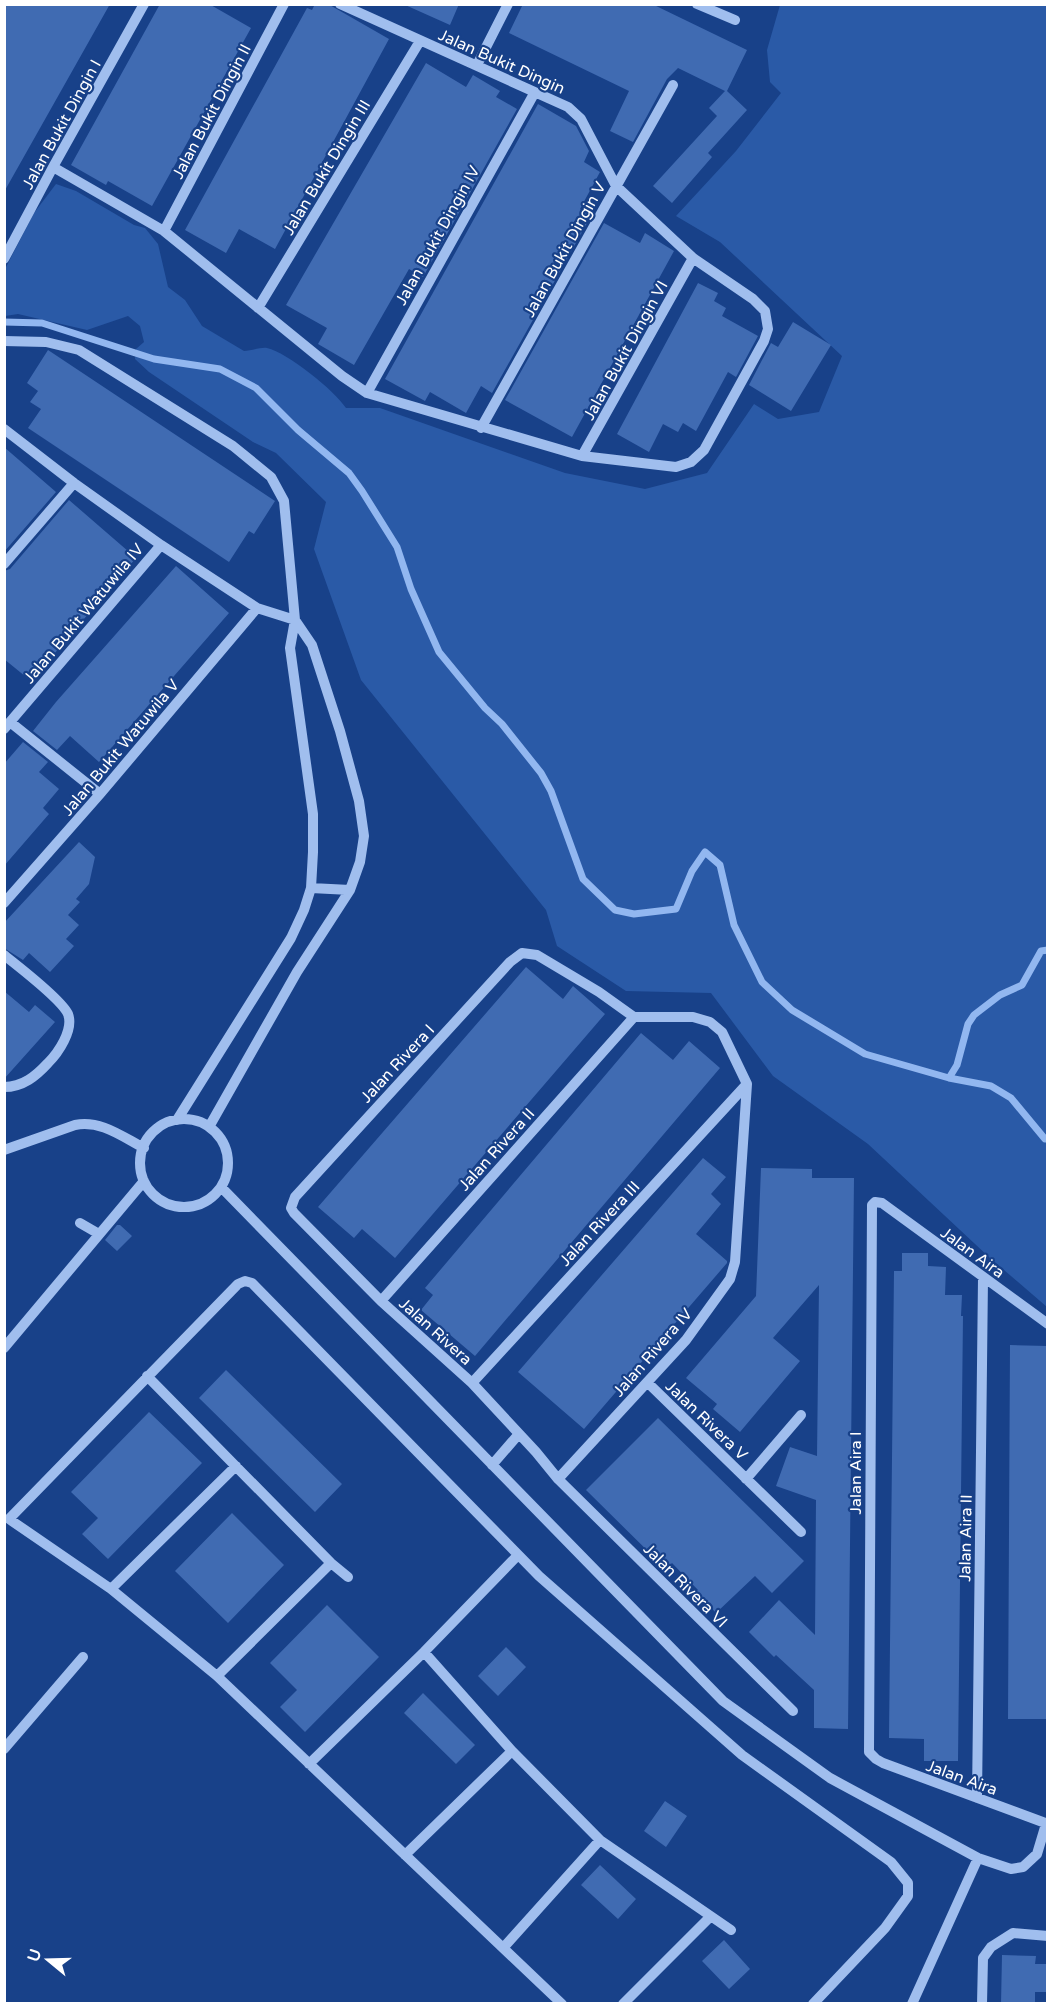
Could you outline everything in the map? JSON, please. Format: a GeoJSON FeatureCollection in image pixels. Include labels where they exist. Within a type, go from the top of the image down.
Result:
{"type":"FeatureCollection","features":[{"type":"Feature","properties":{"kind":"street","name":"Jalan Bukit Dingin I"},"geometry":{"type":"LineString","coordinates":[[4,259],[144,4]]}},
{"type":"Feature","properties":{"kind":"street","name":"Jalan Bukit Dingin II"},"geometry":{"type":"LineString","coordinates":[[164,231],[284,4]]}},
{"type":"Feature","properties":{"kind":"street","name":"Jalan Bukit Dingin"},"geometry":{"type":"LineString","coordinates":[[340,4],[568,107],[581,119],[616,186],[693,258],[753,299],[765,311],[768,329],[764,341],[704,450],[691,462],[676,467],[582,456]]}},
{"type":"Feature","properties":{"kind":"street"},"geometry":{"type":"LineString","coordinates":[[477,65],[508,4]]}},
{"type":"Feature","properties":{"kind":"street"},"geometry":{"type":"LineString","coordinates":[[697,4],[735,20]]}},
{"type":"Feature","properties":{"kind":"street","name":"Jalan Bukit Dingin III"},"geometry":{"type":"LineString","coordinates":[[258,308],[420,41]]}},
{"type":"Feature","properties":{"kind":"street","name":"Jalan Bukit Dingin V"},"geometry":{"type":"LineString","coordinates":[[481,428],[674,85]]}},
{"type":"Feature","properties":{"kind":"street","name":"Jalan Bukit Dingin IV"},"geometry":{"type":"LineString","coordinates":[[367,393],[534,92]]}},
{"type":"Feature","properties":{"kind":"street"},"geometry":{"type":"LineString","coordinates":[[53,167],[164,231],[342,376],[367,393],[582,456]]}},
{"type":"Feature","properties":{"kind":"street","name":"Jalan Bukit Dingin VI"},"geometry":{"type":"LineString","coordinates":[[582,456],[693,258]]}},
{"type":"Feature","properties":{"kind":"street"},"geometry":{"type":"LineString","coordinates":[[4,341],[46,342],[79,350],[233,446],[271,477],[284,501],[295,620],[290,648],[313,814],[311,888],[291,938],[177,1120]]}},
{"type":"Feature","properties":{"kind":"street"},"geometry":{"type":"LineString","coordinates":[[4,429],[74,483],[161,545],[256,608],[295,620],[312,645],[340,731],[359,801],[364,836],[360,862],[350,890],[297,972],[209,1127]]}},
{"type":"Feature","properties":{"kind":"street"},"geometry":{"type":"LineString","coordinates":[[4,564],[74,483]]}},
{"type":"Feature","properties":{"kind":"street","name":"Jalan Bukit Watuwila IV"},"geometry":{"type":"LineString","coordinates":[[7,725],[161,545]]}},
{"type":"Feature","properties":{"kind":"street","name":"Jalan Bukit Watuwila V"},"geometry":{"type":"LineString","coordinates":[[4,903],[100,794],[256,608]]}},
{"type":"Feature","properties":{"kind":"street"},"geometry":{"type":"LineString","coordinates":[[7,725],[100,794]]}},
{"type":"Feature","properties":{"kind":"street"},"geometry":{"type":"LineString","coordinates":[[311,888],[350,890]]}},
{"type":"Feature","properties":{"kind":"street","name":"Jalan Rivera I"},"geometry":{"type":"LineString","coordinates":[[291,1208],[295,1197],[510,962],[522,953],[537,954],[599,992],[634,1017]]}},
{"type":"Feature","properties":{"kind":"street"},"geometry":{"type":"LineString","coordinates":[[4,955],[47,991],[68,1013],[69,1029],[51,1060],[34,1077],[23,1083],[4,1087]]}},
{"type":"Feature","properties":{"kind":"street"},"geometry":{"type":"LineString","coordinates":[[634,1017],[693,1017],[710,1022],[722,1032],[747,1084]]}},
{"type":"Feature","properties":{"kind":"street","name":"Jalan Rivera II"},"geometry":{"type":"LineString","coordinates":[[381,1301],[634,1017]]}},
{"type":"Feature","properties":{"kind":"street","name":"Jalan Rivera III"},"geometry":{"type":"LineString","coordinates":[[472,1383],[747,1084]]}},
{"type":"Feature","properties":{"kind":"street","name":"Jalan Rivera IV"},"geometry":{"type":"LineString","coordinates":[[558,1479],[686,1340],[730,1279],[733,1270],[747,1084]]}},
{"type":"Feature","properties":{"kind":"street"},"geometry":{"type":"LineString","coordinates":[[188,1119],[209,1127],[219,1136],[225,1148],[228,1161],[221,1187],[215,1195],[197,1206],[176,1206],[157,1198],[144,1181],[141,1170],[144,1148],[149,1138],[166,1124],[177,1120],[188,1119]]}},
{"type":"Feature","properties":{"kind":"street"},"geometry":{"type":"LineString","coordinates":[[4,1150],[84,1123],[103,1126],[144,1148]]}},
{"type":"Feature","properties":{"kind":"street"},"geometry":{"type":"LineString","coordinates":[[4,1348],[144,1181]]}},
{"type":"Feature","properties":{"kind":"street"},"geometry":{"type":"LineString","coordinates":[[221,1187],[723,1701],[830,1778],[978,1858],[1011,1869],[1023,1867],[1037,1854],[1047,1824]]}},
{"type":"Feature","properties":{"kind":"street","name":"Jalan Aira I"},"geometry":{"type":"LineString","coordinates":[[869,1752],[871,1212],[875,1202],[882,1203]]}},
{"type":"Feature","properties":{"kind":"street","name":"Jalan Aira"},"geometry":{"type":"LineString","coordinates":[[882,1203],[1047,1324]]}},
{"type":"Feature","properties":{"kind":"street","name":"Jalan Rivera"},"geometry":{"type":"LineString","coordinates":[[291,1208],[381,1301],[472,1383],[558,1479]]}},
{"type":"Feature","properties":{"kind":"street"},"geometry":{"type":"LineString","coordinates":[[80,1223],[99,1234]]}},
{"type":"Feature","properties":{"kind":"street","name":"Jalan Aira II"},"geometry":{"type":"LineString","coordinates":[[976,1798],[982,1278]]}},
{"type":"Feature","properties":{"kind":"street"},"geometry":{"type":"LineString","coordinates":[[562,2004],[217,1676],[111,1589],[7,1517],[238,1284],[245,1281],[252,1283],[518,1555],[742,1755],[891,1862],[908,1883],[908,1896],[885,1928],[813,2004]]}},
{"type":"Feature","properties":{"kind":"street"},"geometry":{"type":"LineString","coordinates":[[147,1376],[331,1563],[348,1577]]}},
{"type":"Feature","properties":{"kind":"street","name":"Jalan Rivera V"},"geometry":{"type":"LineString","coordinates":[[648,1383],[801,1532]]}},
{"type":"Feature","properties":{"kind":"street","name":"Jalan Rivera V"},"geometry":{"type":"LineString","coordinates":[[746,1479],[801,1415]]}},
{"type":"Feature","properties":{"kind":"street"},"geometry":{"type":"LineString","coordinates":[[492,1465],[518,1435]]}},
{"type":"Feature","properties":{"kind":"street"},"geometry":{"type":"LineString","coordinates":[[111,1589],[236,1466]]}},
{"type":"Feature","properties":{"kind":"street","name":"Jalan Rivera VI"},"geometry":{"type":"LineString","coordinates":[[558,1479],[793,1711]]}},
{"type":"Feature","properties":{"kind":"street"},"geometry":{"type":"LineString","coordinates":[[309,1764],[424,1652],[518,1555]]}},
{"type":"Feature","properties":{"kind":"street"},"geometry":{"type":"LineString","coordinates":[[217,1676],[331,1563]]}},
{"type":"Feature","properties":{"kind":"street"},"geometry":{"type":"LineString","coordinates":[[424,1652],[512,1751],[600,1840],[731,1930]]}},
{"type":"Feature","properties":{"kind":"street"},"geometry":{"type":"LineString","coordinates":[[4,1749],[82,1657]]}},
{"type":"Feature","properties":{"kind":"street"},"geometry":{"type":"LineString","coordinates":[[405,1855],[512,1751]]}},
{"type":"Feature","properties":{"kind":"street","name":"Jalan Aira"},"geometry":{"type":"LineString","coordinates":[[869,1752],[883,1763],[1047,1824]]}},
{"type":"Feature","properties":{"kind":"street"},"geometry":{"type":"LineString","coordinates":[[503,1948],[600,1840]]}},
{"type":"Feature","properties":{"kind":"street"},"geometry":{"type":"LineString","coordinates":[[912,2004],[978,1858]]}},
{"type":"Feature","properties":{"kind":"street"},"geometry":{"type":"LineString","coordinates":[[624,2004],[710,1917]]}},
{"type":"Feature","properties":{"kind":"street"},"geometry":{"type":"LineString","coordinates":[[982,2004],[983,1958],[991,1947],[1013,1933],[1047,1936]]}},
{"type":"Feature","properties":{"kind":"shaded area"},"geometry":{"type":"Polygon","coordinates":[[[780,5],[1047,5],[1047,1307],[990,1258],[868,1144],[773,1076],[711,993],[626,991],[557,946],[546,910],[361,680],[314,549],[326,502],[276,453],[253,442],[149,372],[135,359],[136,349],[144,342],[140,326],[128,316],[87,330],[18,314],[5,316],[5,269],[34,213],[56,184],[76,191],[134,225],[145,228],[158,244],[168,287],[185,300],[202,326],[244,351],[267,348],[287,357],[321,382],[346,408],[380,408],[565,473],[645,489],[707,473],[754,404],[778,419],[819,412],[842,356],[720,242],[676,216],[736,151],[781,93],[770,82],[767,50],[780,5]]]}},
{"type":"Feature","properties":{"kind":"building"},"geometry":{"type":"Polygon","coordinates":[[[4,4],[110,4],[4,192],[4,4]]]}},
{"type":"Feature","properties":{"kind":"building"},"geometry":{"type":"Polygon","coordinates":[[[160,4],[209,4],[251,28],[152,206],[108,181],[106,185],[71,165],[160,4]]]}},
{"type":"Feature","properties":{"kind":"building"},"geometry":{"type":"Polygon","coordinates":[[[315,4],[328,4],[389,39],[275,249],[239,229],[226,253],[185,230],[307,8],[312,10],[315,4]]]}},
{"type":"Feature","properties":{"kind":"building"},"geometry":{"type":"Polygon","coordinates":[[[403,4],[459,4],[450,25],[403,4]]]}},
{"type":"Feature","properties":{"kind":"building"},"geometry":{"type":"Polygon","coordinates":[[[523,4],[652,4],[747,50],[727,91],[747,110],[708,153],[712,157],[672,203],[653,186],[717,116],[709,108],[725,91],[678,68],[667,79],[633,142],[610,131],[629,91],[509,33],[523,4]]]}},
{"type":"Feature","properties":{"kind":"building"},"geometry":{"type":"Polygon","coordinates":[[[426,63],[466,87],[473,75],[500,91],[496,97],[517,109],[423,277],[409,269],[354,365],[318,344],[327,328],[286,305],[426,63]]]}},
{"type":"Feature","properties":{"kind":"building"},"geometry":{"type":"Polygon","coordinates":[[[538,104],[576,126],[589,151],[584,162],[600,172],[580,209],[591,216],[492,393],[481,386],[466,413],[430,392],[425,401],[385,379],[538,104]]]}},
{"type":"Feature","properties":{"kind":"building"},"geometry":{"type":"Polygon","coordinates":[[[604,223],[640,243],[645,233],[674,251],[572,437],[505,400],[604,223]]]}},
{"type":"Feature","properties":{"kind":"building"},"geometry":{"type":"Polygon","coordinates":[[[698,283],[718,293],[714,301],[726,308],[722,316],[758,336],[736,377],[728,372],[696,431],[683,423],[678,432],[663,424],[649,452],[617,434],[698,283]]]}},
{"type":"Feature","properties":{"kind":"building"},"geometry":{"type":"Polygon","coordinates":[[[793,322],[831,345],[791,411],[749,385],[771,343],[778,347],[793,322]]]}},
{"type":"Feature","properties":{"kind":"building"},"geometry":{"type":"Polygon","coordinates":[[[48,350],[275,501],[254,534],[249,531],[229,562],[28,428],[41,409],[30,402],[38,391],[27,383],[48,350]]]}},
{"type":"Feature","properties":{"kind":"building"},"geometry":{"type":"Polygon","coordinates":[[[4,447],[56,492],[4,552],[4,447]]]}},
{"type":"Feature","properties":{"kind":"building"},"geometry":{"type":"Polygon","coordinates":[[[69,500],[136,558],[31,681],[4,659],[4,571],[10,569],[69,500]]]}},
{"type":"Feature","properties":{"kind":"building"},"geometry":{"type":"Polygon","coordinates":[[[176,566],[229,613],[99,762],[70,736],[57,750],[33,731],[176,566]]]}},
{"type":"Feature","properties":{"kind":"building"},"geometry":{"type":"Polygon","coordinates":[[[23,742],[48,762],[39,772],[59,789],[43,808],[49,814],[4,866],[4,764],[23,742]]]}},
{"type":"Feature","properties":{"kind":"building"},"geometry":{"type":"Polygon","coordinates":[[[79,842],[95,857],[89,884],[76,899],[80,902],[68,915],[79,925],[66,939],[74,946],[50,972],[29,953],[23,960],[4,948],[4,923],[79,842]]]}},
{"type":"Feature","properties":{"kind":"building"},"geometry":{"type":"Polygon","coordinates":[[[526,967],[563,999],[573,986],[605,1014],[395,1258],[362,1229],[354,1238],[318,1207],[526,967]]]}},
{"type":"Feature","properties":{"kind":"building"},"geometry":{"type":"Polygon","coordinates":[[[4,991],[29,1012],[35,1005],[55,1022],[4,1079],[4,991]]]}},
{"type":"Feature","properties":{"kind":"building"},"geometry":{"type":"Polygon","coordinates":[[[641,1033],[673,1060],[689,1041],[720,1068],[475,1356],[421,1310],[433,1295],[425,1288],[641,1033]]]}},
{"type":"Feature","properties":{"kind":"building"},"geometry":{"type":"Polygon","coordinates":[[[703,1158],[726,1177],[711,1194],[721,1204],[696,1234],[727,1263],[584,1429],[518,1372],[703,1158]]]}},
{"type":"Feature","properties":{"kind":"building"},"geometry":{"type":"Polygon","coordinates":[[[761,1168],[812,1169],[812,1178],[854,1178],[848,1729],[814,1728],[814,1690],[776,1655],[774,1657],[749,1632],[779,1600],[815,1635],[816,1500],[776,1486],[790,1447],[817,1456],[819,1285],[773,1338],[800,1361],[740,1432],[713,1409],[717,1404],[686,1378],[756,1296],[761,1168]]]}},
{"type":"Feature","properties":{"kind":"building"},"geometry":{"type":"Polygon","coordinates":[[[117,1225],[132,1236],[117,1251],[105,1240],[117,1225]]]}},
{"type":"Feature","properties":{"kind":"building"},"geometry":{"type":"Polygon","coordinates":[[[902,1253],[928,1253],[928,1266],[946,1267],[945,1295],[962,1295],[958,1761],[924,1761],[924,1739],[889,1738],[894,1271],[902,1271],[902,1253]]]}},
{"type":"Feature","properties":{"kind":"building"},"geometry":{"type":"Polygon","coordinates":[[[1010,1345],[1047,1346],[1047,1719],[1008,1719],[1010,1345]]]}},
{"type":"Feature","properties":{"kind":"building"},"geometry":{"type":"Polygon","coordinates":[[[226,1370],[342,1484],[315,1512],[199,1398],[226,1370]]]}},
{"type":"Feature","properties":{"kind":"building"},"geometry":{"type":"Polygon","coordinates":[[[149,1412],[202,1463],[108,1559],[82,1534],[98,1518],[71,1492],[149,1412]]]}},
{"type":"Feature","properties":{"kind":"building"},"geometry":{"type":"Polygon","coordinates":[[[658,1418],[804,1561],[772,1593],[755,1576],[716,1613],[672,1563],[666,1569],[586,1490],[658,1418]]]}},
{"type":"Feature","properties":{"kind":"building"},"geometry":{"type":"Polygon","coordinates":[[[232,1513],[284,1565],[228,1623],[175,1571],[232,1513]]]}},
{"type":"Feature","properties":{"kind":"building"},"geometry":{"type":"Polygon","coordinates":[[[327,1605],[379,1657],[305,1732],[280,1707],[297,1690],[270,1663],[327,1605]]]}},
{"type":"Feature","properties":{"kind":"building"},"geometry":{"type":"Polygon","coordinates":[[[506,1647],[526,1667],[498,1696],[478,1676],[506,1647]]]}},
{"type":"Feature","properties":{"kind":"building"},"geometry":{"type":"Polygon","coordinates":[[[423,1693],[475,1745],[456,1764],[404,1713],[423,1693]]]}},
{"type":"Feature","properties":{"kind":"building"},"geometry":{"type":"Polygon","coordinates":[[[665,1801],[687,1816],[666,1847],[644,1831],[665,1801]]]}},
{"type":"Feature","properties":{"kind":"building"},"geometry":{"type":"Polygon","coordinates":[[[600,1865],[636,1899],[618,1919],[581,1885],[600,1865]]]}},
{"type":"Feature","properties":{"kind":"building"},"geometry":{"type":"Polygon","coordinates":[[[724,1940],[750,1969],[729,1989],[702,1961],[724,1940]]]}},
{"type":"Feature","properties":{"kind":"building"},"geometry":{"type":"Polygon","coordinates":[[[1002,1955],[1036,1956],[1035,1964],[1047,1964],[1047,1992],[1035,1992],[1035,2004],[1001,2004],[1002,1955]]]}},
{"type":"Feature","properties":{"kind":"waterway"},"geometry":{"type":"LineString","coordinates":[[4,322],[42,323],[154,359],[220,369],[256,388],[298,430],[349,473],[362,491],[397,547],[411,589],[439,652],[541,773],[551,791],[583,879],[615,910],[634,914],[676,909],[692,871],[705,852],[720,865],[734,925],[762,982],[792,1010],[865,1054],[949,1078],[991,1086],[1011,1098],[1045,1139],[1048,1139]]}},
{"type":"Feature","properties":{"kind":"waterway"},"geometry":{"type":"LineString","coordinates":[[949,1078],[957,1065],[968,1024],[974,1015],[1000,995],[1022,985],[1041,951],[1048,950]]}}]}
